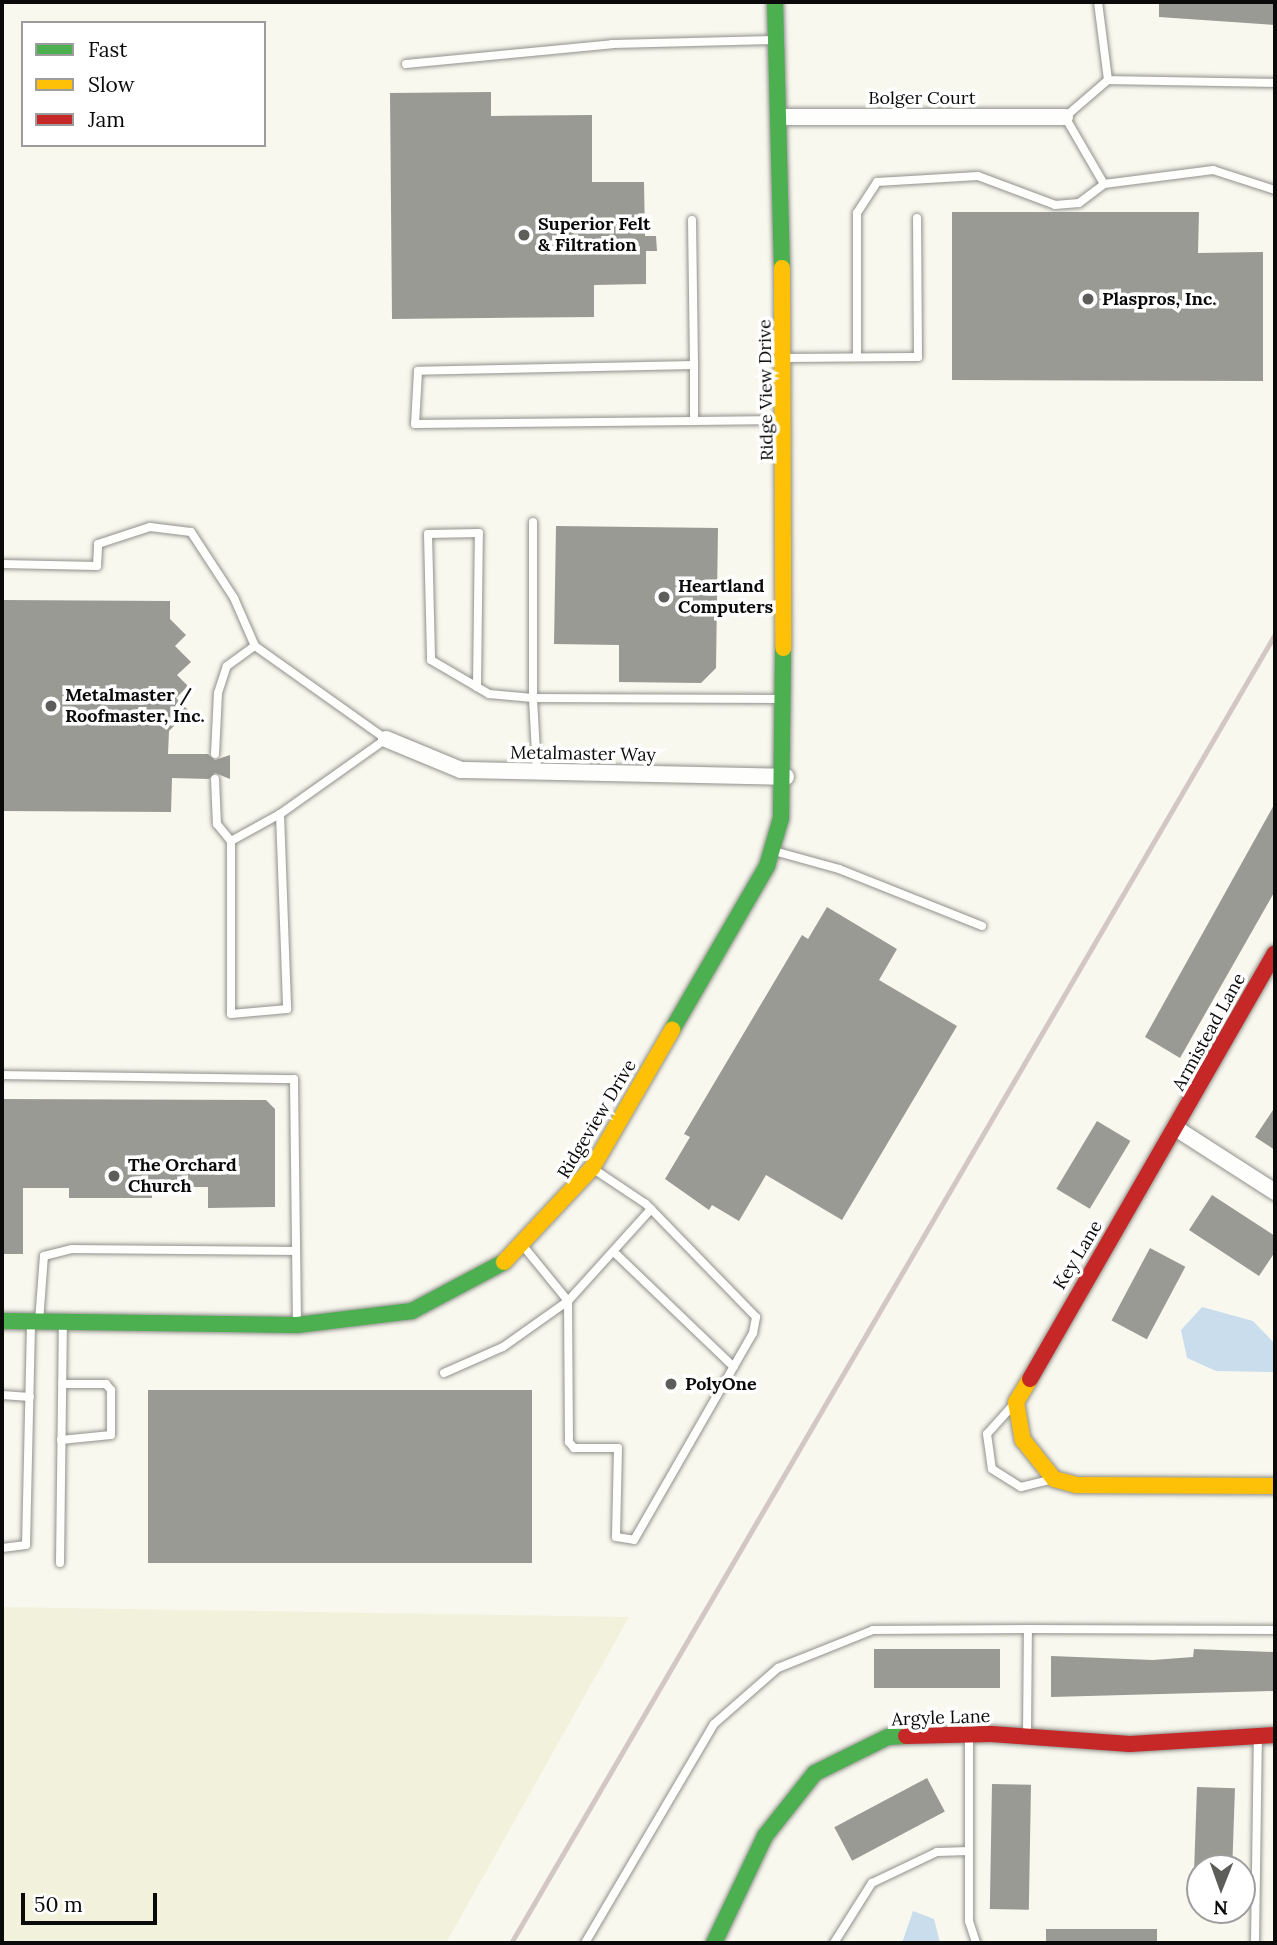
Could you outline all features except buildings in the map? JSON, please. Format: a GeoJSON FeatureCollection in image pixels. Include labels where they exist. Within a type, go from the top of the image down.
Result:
{"type":"FeatureCollection","features":[{"type":"Feature","properties":{"kind":"street","name":"Ridge View Drive"},"geometry":{"type":"LineString","coordinates":[[775,2],[786,358],[786,777]]}},
{"type":"Feature","properties":{"kind":"street","name":"Bolger Court"},"geometry":{"type":"LineString","coordinates":[[778,117],[1065,117]]}},
{"type":"Feature","properties":{"kind":"street","name":"Metalmaster Way"},"geometry":{"type":"LineString","coordinates":[[386,739],[461,770],[786,777]]}},
{"type":"Feature","properties":{"kind":"street","name":"Ridgeview Drive"},"geometry":{"type":"LineString","coordinates":[[2,1321],[297,1325],[412,1311],[474,1283],[524,1247],[592,1168],[771,851],[786,777]]}},
{"type":"Feature","properties":{"kind":"street","name":"Armistead Lane"},"geometry":{"type":"LineString","coordinates":[[1177,1129],[1275,953]]}},
{"type":"Feature","properties":{"kind":"street"},"geometry":{"type":"LineString","coordinates":[[1177,1129],[1275,1192]]}},
{"type":"Feature","properties":{"kind":"street","name":"Key Lane"},"geometry":{"type":"LineString","coordinates":[[1016,1402],[1177,1129]]}},
{"type":"Feature","properties":{"kind":"street"},"geometry":{"type":"LineString","coordinates":[[1016,1402],[1023,1440],[1054,1479]]}},
{"type":"Feature","properties":{"kind":"street","name":"Key Lane"},"geometry":{"type":"LineString","coordinates":[[1054,1479],[1076,1485],[1275,1486]]}},
{"type":"Feature","properties":{"kind":"street","name":"Argyle Lane"},"geometry":{"type":"LineString","coordinates":[[714,1943],[765,1836],[815,1773],[888,1738],[969,1735],[1130,1744],[1275,1735]]}},
{"type":"Feature","properties":{"kind":"lane"},"geometry":{"type":"LineString","coordinates":[[763,2],[775,2]]}},
{"type":"Feature","properties":{"kind":"lane"},"geometry":{"type":"LineString","coordinates":[[1098,2],[1098,44],[1108,80]]}},
{"type":"Feature","properties":{"kind":"lane"},"geometry":{"type":"LineString","coordinates":[[406,64],[612,44],[776,40]]}},
{"type":"Feature","properties":{"kind":"lane"},"geometry":{"type":"LineString","coordinates":[[1104,184],[1065,117],[1108,80],[1275,82]]}},
{"type":"Feature","properties":{"kind":"lane"},"geometry":{"type":"LineString","coordinates":[[857,356],[857,213],[877,182],[978,176],[1055,205],[1079,203],[1104,184],[1213,170],[1275,190]]}},
{"type":"Feature","properties":{"kind":"lane"},"geometry":{"type":"LineString","coordinates":[[786,358],[918,357],[917,218]]}},
{"type":"Feature","properties":{"kind":"lane"},"geometry":{"type":"LineString","coordinates":[[692,220],[694,421]]}},
{"type":"Feature","properties":{"kind":"lane"},"geometry":{"type":"LineString","coordinates":[[694,365],[418,371],[415,424],[786,420]]}},
{"type":"Feature","properties":{"kind":"lane"},"geometry":{"type":"LineString","coordinates":[[533,522],[533,698],[537,772]]}},
{"type":"Feature","properties":{"kind":"lane"},"geometry":{"type":"LineString","coordinates":[[2,564],[97,566],[98,544],[150,527],[191,532],[234,598],[255,646],[386,739],[280,814],[231,841]]}},
{"type":"Feature","properties":{"kind":"lane"},"geometry":{"type":"LineString","coordinates":[[477,687],[479,533],[428,534],[431,660],[477,687],[533,698],[784,699]]}},
{"type":"Feature","properties":{"kind":"lane"},"geometry":{"type":"LineString","coordinates":[[215,754],[219,693],[227,666],[255,646]]}},
{"type":"Feature","properties":{"kind":"lane"},"geometry":{"type":"LineString","coordinates":[[215,779],[217,824],[231,841],[230,1014],[287,1009],[280,814]]}},
{"type":"Feature","properties":{"kind":"lane"},"geometry":{"type":"LineString","coordinates":[[771,851],[839,869],[982,926]]}},
{"type":"Feature","properties":{"kind":"lane"},"geometry":{"type":"LineString","coordinates":[[2,1075],[294,1079],[297,1325]]}},
{"type":"Feature","properties":{"kind":"lane"},"geometry":{"type":"LineString","coordinates":[[524,1247],[568,1301],[569,1442],[574,1448],[618,1448],[621,1541],[634,1541],[734,1367],[756,1317],[651,1209],[592,1168]]}},
{"type":"Feature","properties":{"kind":"lane"},"geometry":{"type":"LineString","coordinates":[[444,1373],[503,1347],[568,1301],[616,1254],[651,1209]]}},
{"type":"Feature","properties":{"kind":"lane"},"geometry":{"type":"LineString","coordinates":[[2,1548],[26,1545],[30,1396],[35,1322],[44,1256],[72,1249],[296,1251]]}},
{"type":"Feature","properties":{"kind":"lane"},"geometry":{"type":"LineString","coordinates":[[616,1254],[734,1367]]}},
{"type":"Feature","properties":{"kind":"lane"},"geometry":{"type":"LineString","coordinates":[[60,1563],[62,1322]]}},
{"type":"Feature","properties":{"kind":"lane"},"geometry":{"type":"LineString","coordinates":[[61,1440],[111,1435],[111,1390],[106,1384],[62,1384]]}},
{"type":"Feature","properties":{"kind":"lane"},"geometry":{"type":"LineString","coordinates":[[2,1395],[30,1396]]}},
{"type":"Feature","properties":{"kind":"lane","name":"Key Lane"},"geometry":{"type":"LineString","coordinates":[[1016,1402],[987,1434],[992,1469],[1021,1487],[1054,1479]]}},
{"type":"Feature","properties":{"kind":"lane"},"geometry":{"type":"LineString","coordinates":[[1027,1738],[1028,1629]]}},
{"type":"Feature","properties":{"kind":"lane"},"geometry":{"type":"LineString","coordinates":[[585,1943],[714,1724],[778,1668],[873,1630],[1275,1630]]}},
{"type":"Feature","properties":{"kind":"lane"},"geometry":{"type":"LineString","coordinates":[[969,1735],[969,1920],[976,1943]]}},
{"type":"Feature","properties":{"kind":"lane"},"geometry":{"type":"LineString","coordinates":[[1255,1943],[1258,1735]]}},
{"type":"Feature","properties":{"kind":"lane"},"geometry":{"type":"LineString","coordinates":[[834,1943],[872,1882],[928,1855],[969,1851]]}},
{"type":"Feature","properties":{"kind":"green space"},"geometry":{"type":"Polygon","coordinates":[[[2,1607],[629,1617],[446,1943],[2,1943],[2,1607]]]}},
{"type":"Feature","properties":{"kind":"water"},"geometry":{"type":"Polygon","coordinates":[[[1202,1307],[1253,1321],[1275,1344],[1275,1372],[1216,1371],[1187,1358],[1181,1330],[1202,1307]]]}},
{"type":"Feature","properties":{"kind":"water"},"geometry":{"type":"Polygon","coordinates":[[[913,1911],[934,1919],[940,1943],[902,1943],[913,1911]]]}},
{"type":"Feature","properties":{"kind":"railway"},"geometry":{"type":"LineString","coordinates":[[511,1943],[1275,634]]}},
{"type":"Feature","properties":{"kind":"traffic: fast"},"geometry":{"type":"LineString","coordinates":[[775,2],[782,268]]}},
{"type":"Feature","properties":{"kind":"traffic: fast"},"geometry":{"type":"LineString","coordinates":[[672,1030],[767,866],[781,818],[783,648]]}},
{"type":"Feature","properties":{"kind":"traffic: fast"},"geometry":{"type":"LineString","coordinates":[[2,1321],[297,1325],[412,1311],[504,1262]]}},
{"type":"Feature","properties":{"kind":"traffic: fast"},"geometry":{"type":"LineString","coordinates":[[714,1943],[765,1836],[815,1773],[888,1737],[906,1736]]}},
{"type":"Feature","properties":{"kind":"traffic: slow"},"geometry":{"type":"LineString","coordinates":[[782,268],[783,648]]}},
{"type":"Feature","properties":{"kind":"traffic: slow"},"geometry":{"type":"LineString","coordinates":[[504,1262],[592,1168],[672,1030]]}},
{"type":"Feature","properties":{"kind":"traffic: slow"},"geometry":{"type":"LineString","coordinates":[[1030,1379],[1016,1402],[1023,1440],[1054,1479],[1076,1485],[1275,1486]]}},
{"type":"Feature","properties":{"kind":"traffic: jam"},"geometry":{"type":"LineString","coordinates":[[1030,1379],[1275,953]]}},
{"type":"Feature","properties":{"kind":"traffic: jam"},"geometry":{"type":"LineString","coordinates":[[906,1736],[991,1734],[1130,1744],[1275,1735]]}},
{"type":"Feature","properties":{"kind":"place","name":"Superior Felt & Filtration"},"geometry":{"type":"Point","coordinates":[524,235]}},
{"type":"Feature","properties":{"kind":"place","name":"Plaspros, Inc."},"geometry":{"type":"Point","coordinates":[1088,299]}},
{"type":"Feature","properties":{"kind":"place","name":"Heartland Computers"},"geometry":{"type":"Point","coordinates":[664,597]}},
{"type":"Feature","properties":{"kind":"place","name":"Metalmaster / Roofmaster, Inc."},"geometry":{"type":"Point","coordinates":[51,706]}},
{"type":"Feature","properties":{"kind":"place","name":"The Orchard Church"},"geometry":{"type":"Point","coordinates":[114,1176]}},
{"type":"Feature","properties":{"kind":"place","name":"PolyOne"},"geometry":{"type":"Point","coordinates":[671,1384]}}]}
